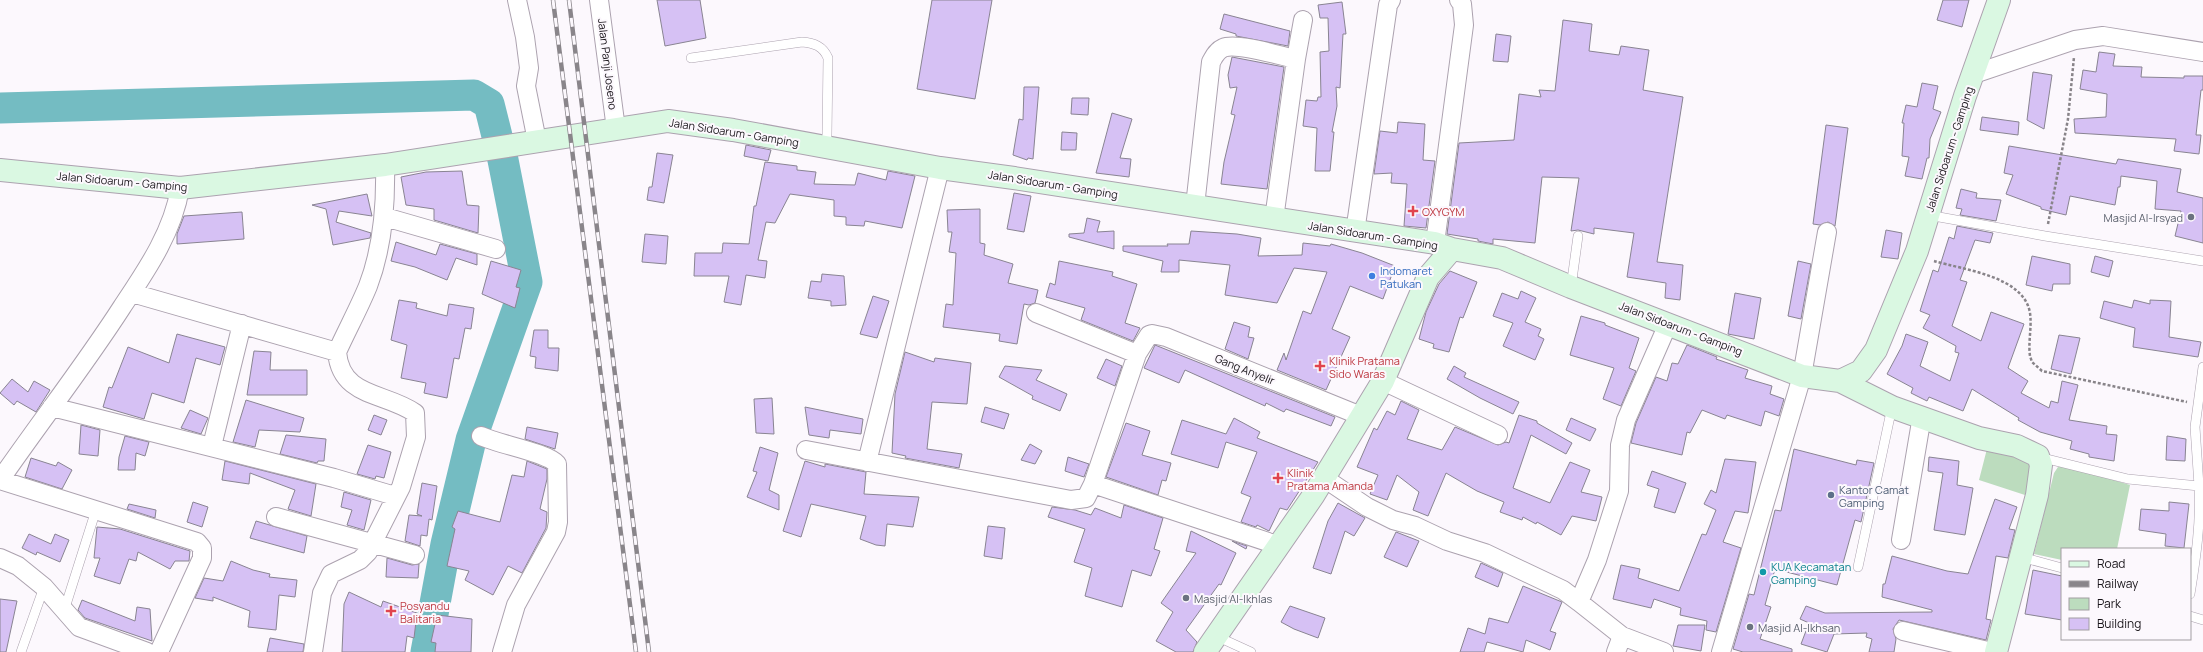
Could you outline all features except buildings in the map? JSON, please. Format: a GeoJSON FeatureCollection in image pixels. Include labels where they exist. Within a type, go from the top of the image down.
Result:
{"type":"FeatureCollection","features":[{"type":"Feature","properties":{"kind":"main road","name":"Jalan Sidoarum - Gamping"},"geometry":{"type":"LineString","coordinates":[[0,170],[180,188],[385,166],[528,142],[668,121],[940,168],[1195,206],[1436,245],[1502,258],[1571,287],[1802,376],[1840,381],[1861,371],[1876,350],[1915,254],[1999,0]]}},
{"type":"Feature","properties":{"kind":"main road"},"geometry":{"type":"LineString","coordinates":[[1210,644],[1280,546],[1324,478],[1383,381],[1428,277],[1436,245]]}},
{"type":"Feature","properties":{"kind":"main road"},"geometry":{"type":"LineString","coordinates":[[1428,277],[1436,245]]}},
{"type":"Feature","properties":{"kind":"main road"},"geometry":{"type":"LineString","coordinates":[[1840,381],[1892,408],[1922,416],[1979,438],[2017,446],[2038,456],[2041,465],[2037,495],[1996,652]]}},
{"type":"Feature","properties":{"kind":"street"},"geometry":{"type":"LineString","coordinates":[[517,0],[525,37],[529,68],[526,86],[528,142]]}},
{"type":"Feature","properties":{"kind":"street","name":"Jalan Panji Joseno"},"geometry":{"type":"LineString","coordinates":[[599,0],[616,129]]}},
{"type":"Feature","properties":{"kind":"street"},"geometry":{"type":"LineString","coordinates":[[1355,232],[1388,5],[1391,0]]}},
{"type":"Feature","properties":{"kind":"street"},"geometry":{"type":"LineString","coordinates":[[1436,245],[1464,25],[1462,4],[1459,0]]}},
{"type":"Feature","properties":{"kind":"street"},"geometry":{"type":"LineString","coordinates":[[1274,219],[1296,59],[1303,20]]}},
{"type":"Feature","properties":{"kind":"street"},"geometry":{"type":"LineString","coordinates":[[1974,74],[2075,40],[2103,36],[2203,52]]}},
{"type":"Feature","properties":{"kind":"street"},"geometry":{"type":"LineString","coordinates":[[1195,206],[1211,62],[1215,54],[1228,47],[1238,47],[1296,59]]}},
{"type":"Feature","properties":{"kind":"street"},"geometry":{"type":"LineString","coordinates":[[313,652],[322,593],[332,574],[360,560],[374,544],[400,487],[416,436],[415,413],[406,407],[363,391],[348,381],[340,370],[337,352],[368,285],[385,217],[385,166]]}},
{"type":"Feature","properties":{"kind":"street"},"geometry":{"type":"LineString","coordinates":[[806,450],[867,462],[940,168]]}},
{"type":"Feature","properties":{"kind":"street"},"geometry":{"type":"LineString","coordinates":[[159,652],[202,558],[202,548],[196,542],[0,480],[100,341],[132,293],[158,249],[172,220],[180,188]]}},
{"type":"Feature","properties":{"kind":"street"},"geometry":{"type":"LineString","coordinates":[[385,217],[496,250]]}},
{"type":"Feature","properties":{"kind":"street"},"geometry":{"type":"LineString","coordinates":[[1722,652],[1802,376],[1827,232]]}},
{"type":"Feature","properties":{"kind":"street"},"geometry":{"type":"LineString","coordinates":[[132,293],[337,352]]}},
{"type":"Feature","properties":{"kind":"street"},"geometry":{"type":"LineString","coordinates":[[1036,312],[1138,354]]}},
{"type":"Feature","properties":{"kind":"street"},"geometry":{"type":"LineString","coordinates":[[212,446],[242,324]]}},
{"type":"Feature","properties":{"kind":"street"},"geometry":{"type":"LineString","coordinates":[[1579,602],[1599,553],[1619,491],[1620,445],[1626,420],[1668,324]]}},
{"type":"Feature","properties":{"kind":"street","name":"Gang Anyelir"},"geometry":{"type":"LineString","coordinates":[[867,462],[1071,500],[1086,498],[1093,484],[1138,354],[1149,336],[1156,334],[1361,416]]}},
{"type":"Feature","properties":{"kind":"street"},"geometry":{"type":"LineString","coordinates":[[1383,381],[1498,435]]}},
{"type":"Feature","properties":{"kind":"street"},"geometry":{"type":"LineString","coordinates":[[52,407],[212,446],[395,496]]}},
{"type":"Feature","properties":{"kind":"street"},"geometry":{"type":"LineString","coordinates":[[1901,540],[1922,416]]}},
{"type":"Feature","properties":{"kind":"street"},"geometry":{"type":"LineString","coordinates":[[481,436],[491,441],[549,458],[557,464],[558,522],[556,532],[516,605],[502,652]]}},
{"type":"Feature","properties":{"kind":"street"},"geometry":{"type":"LineString","coordinates":[[1324,478],[1367,506],[1393,520],[1414,526],[1447,541],[1485,553],[1563,590],[1579,602],[1619,644],[1664,652]]}},
{"type":"Feature","properties":{"kind":"street"},"geometry":{"type":"LineString","coordinates":[[1093,484],[1280,546]]}},
{"type":"Feature","properties":{"kind":"street"},"geometry":{"type":"LineString","coordinates":[[276,516],[415,555]]}},
{"type":"Feature","properties":{"kind":"street"},"geometry":{"type":"LineString","coordinates":[[0,558],[18,566],[44,587],[78,627],[147,652]]}},
{"type":"Feature","properties":{"kind":"street"},"geometry":{"type":"LineString","coordinates":[[1903,631],[1992,652]]}},
{"type":"Feature","properties":{"kind":"lane"},"geometry":{"type":"LineString","coordinates":[[691,58],[802,42],[818,46],[825,50],[828,58],[828,135],[825,147]]}},
{"type":"Feature","properties":{"kind":"lane"},"geometry":{"type":"LineString","coordinates":[[1928,215],[2045,236],[2203,261]]}},
{"type":"Feature","properties":{"kind":"lane"},"geometry":{"type":"LineString","coordinates":[[1571,287],[1578,236]]}},
{"type":"Feature","properties":{"kind":"lane"},"geometry":{"type":"LineString","coordinates":[[2191,588],[2198,549],[2201,515],[2201,485],[2195,427],[2203,367]]}},
{"type":"Feature","properties":{"kind":"lane"},"geometry":{"type":"LineString","coordinates":[[1858,567],[1892,408]]}},
{"type":"Feature","properties":{"kind":"lane"},"geometry":{"type":"LineString","coordinates":[[2038,456],[2128,479],[2201,485]]}},
{"type":"Feature","properties":{"kind":"lane"},"geometry":{"type":"LineString","coordinates":[[64,611],[96,510]]}},
{"type":"Feature","properties":{"kind":"lane"},"geometry":{"type":"LineString","coordinates":[[2021,557],[2061,568]]}},
{"type":"Feature","properties":{"kind":"lane"},"geometry":{"type":"LineString","coordinates":[[21,652],[44,587]]}},
{"type":"Feature","properties":{"kind":"lane"},"geometry":{"type":"LineString","coordinates":[[2191,616],[2203,620]]}},
{"type":"Feature","properties":{"kind":"lane"},"geometry":{"type":"LineString","coordinates":[[1210,644],[1251,652]]}},
{"type":"Feature","properties":{"kind":"path"},"geometry":{"type":"LineString","coordinates":[[2045,236],[2068,119],[2074,74],[2075,40]]}},
{"type":"Feature","properties":{"kind":"path"},"geometry":{"type":"LineString","coordinates":[[1915,254],[2005,282],[2018,290],[2024,297],[2030,313],[2030,356],[2032,362],[2042,371],[2198,404]]}},
{"type":"Feature","properties":{"kind":"green space"},"geometry":{"type":"Polygon","coordinates":[[[1989,441],[2022,451],[2033,467],[2028,496],[1979,480],[1989,441]]]}},
{"type":"Feature","properties":{"kind":"green space"},"geometry":{"type":"Polygon","coordinates":[[[2065,465],[2130,485],[2117,548],[2061,548],[2061,560],[2034,554],[2054,473],[2058,467],[2065,465]]]}},
{"type":"Feature","properties":{"kind":"waterway"},"geometry":{"type":"LineString","coordinates":[[0,108],[474,95],[489,104],[503,160],[527,282],[471,440],[446,544],[426,652]]}},
{"type":"Feature","properties":{"kind":"railway"},"geometry":{"type":"LineString","coordinates":[[553,0],[636,652]]}},
{"type":"Feature","properties":{"kind":"railway"},"geometry":{"type":"LineString","coordinates":[[569,0],[649,652]]}},
{"type":"Feature","properties":{"kind":"place","name":"OXYGYM"},"geometry":{"type":"Point","coordinates":[1413,211]}},
{"type":"Feature","properties":{"kind":"place","name":"Masjid Al-Irsyad"},"geometry":{"type":"Point","coordinates":[2191,217]}},
{"type":"Feature","properties":{"kind":"place","name":"Indomaret Patukan"},"geometry":{"type":"Point","coordinates":[1372,276]}},
{"type":"Feature","properties":{"kind":"place","name":"Klinik Pratama Sido Waras"},"geometry":{"type":"Point","coordinates":[1320,366]}},
{"type":"Feature","properties":{"kind":"place","name":"Klinik Pratama Amanda"},"geometry":{"type":"Point","coordinates":[1278,478]}},
{"type":"Feature","properties":{"kind":"place","name":"Kantor Camat Gamping"},"geometry":{"type":"Point","coordinates":[1831,495]}},
{"type":"Feature","properties":{"kind":"place","name":"KUA Kecamatan Gamping"},"geometry":{"type":"Point","coordinates":[1763,572]}},
{"type":"Feature","properties":{"kind":"place","name":"Masjid Al-Ikhlas"},"geometry":{"type":"Point","coordinates":[1186,598]}},
{"type":"Feature","properties":{"kind":"place","name":"Posyandu Balitaria"},"geometry":{"type":"Point","coordinates":[391,611]}},
{"type":"Feature","properties":{"kind":"place","name":"Masjid Al-Ikhsan"},"geometry":{"type":"Point","coordinates":[1750,627]}}]}
